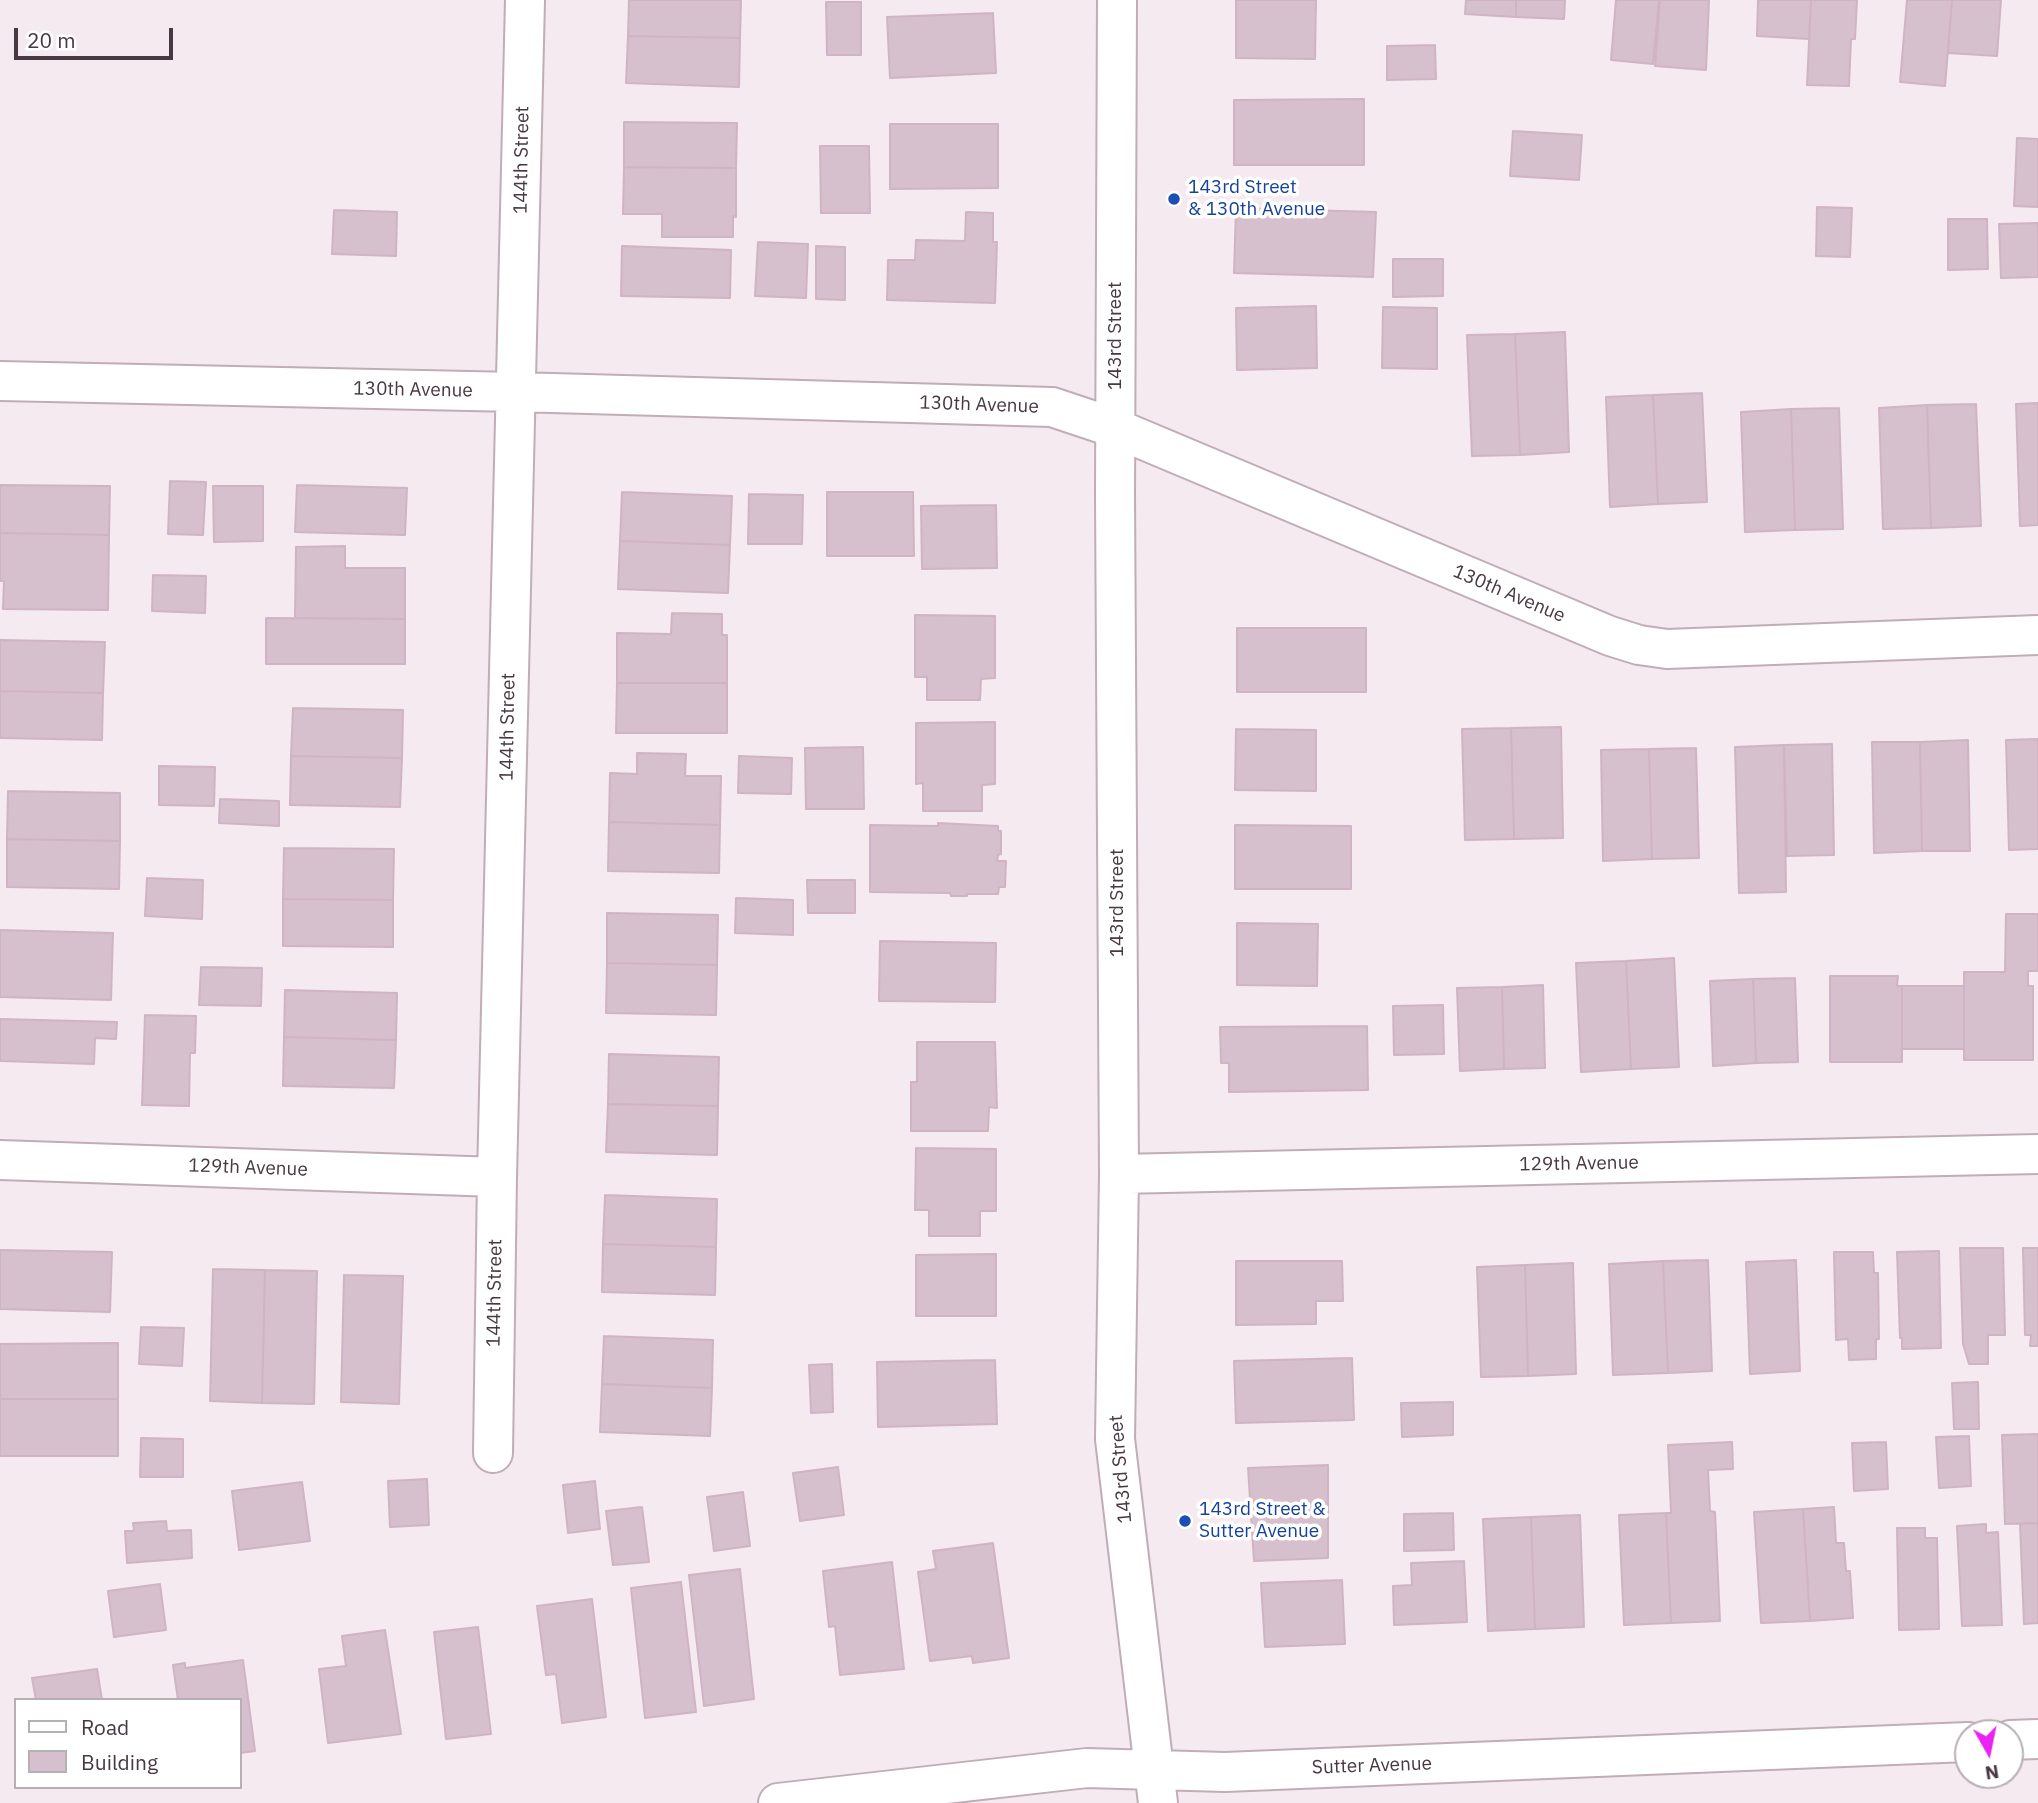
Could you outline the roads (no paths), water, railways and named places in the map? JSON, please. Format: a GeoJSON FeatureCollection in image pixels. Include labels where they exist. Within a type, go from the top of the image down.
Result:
{"type":"FeatureCollection","features":[{"type":"Feature","properties":{"kind":"street","name":"144th Street"},"geometry":{"type":"LineString","coordinates":[[493,1453],[525,0]]}},
{"type":"Feature","properties":{"kind":"street","name":"143rd Street"},"geometry":{"type":"LineString","coordinates":[[1117,0],[1115,429],[1119,1174],[1115,1438],[1156,1787]]}},
{"type":"Feature","properties":{"kind":"street","name":"130th Avenue"},"geometry":{"type":"LineString","coordinates":[[0,381],[1052,407],[1115,429],[1610,636],[1639,645],[1667,649],[2038,635]]}},
{"type":"Feature","properties":{"kind":"street","name":"129th Avenue"},"geometry":{"type":"LineString","coordinates":[[1119,1174],[2038,1154]]}},
{"type":"Feature","properties":{"kind":"street","name":"129th Avenue"},"geometry":{"type":"LineString","coordinates":[[0,1160],[497,1177]]}},
{"type":"Feature","properties":{"kind":"street","name":"Sutter Avenue"},"geometry":{"type":"LineString","coordinates":[[778,1803],[1087,1768],[1156,1787],[1225,1772],[1954,1743]]}},
{"type":"Feature","properties":{"kind":"place","name":"143rd Street & 130th Avenue"},"geometry":{"type":"Point","coordinates":[1174,199]}},
{"type":"Feature","properties":{"kind":"place","name":"143rd Street & Sutter Avenue"},"geometry":{"type":"Point","coordinates":[1185,1521]}}]}
